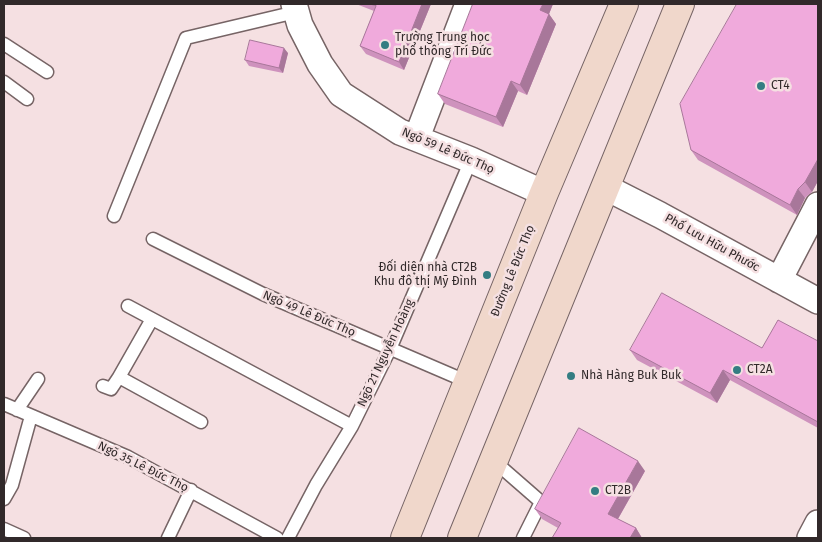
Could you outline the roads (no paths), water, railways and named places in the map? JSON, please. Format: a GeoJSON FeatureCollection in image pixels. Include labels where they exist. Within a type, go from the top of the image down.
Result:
{"type":"FeatureCollection","features":[{"type":"Feature","properties":{"kind":"main road","name":"Đường Lê Đức Thọ"},"geometry":{"type":"LineString","coordinates":[[405,538],[544,193],[624,4]]}},
{"type":"Feature","properties":{"kind":"main road"},"geometry":{"type":"LineString","coordinates":[[462,538],[680,4]]}},
{"type":"Feature","properties":{"kind":"street"},"geometry":{"type":"LineString","coordinates":[[417,137],[468,4]]}},
{"type":"Feature","properties":{"kind":"street","name":"Ngõ 59 Lê Đức Thọ"},"geometry":{"type":"LineString","coordinates":[[295,8],[300,25],[320,64],[341,94],[400,132],[417,137],[544,193]]}},
{"type":"Feature","properties":{"kind":"street","name":"Phố Lưu Hữu Phước"},"geometry":{"type":"LineString","coordinates":[[605,187],[818,301]]}},
{"type":"Feature","properties":{"kind":"street"},"geometry":{"type":"LineString","coordinates":[[779,280],[818,205]]}},
{"type":"Feature","properties":{"kind":"lane"},"geometry":{"type":"LineString","coordinates":[[114,216],[186,38],[295,8]]}},
{"type":"Feature","properties":{"kind":"lane"},"geometry":{"type":"LineString","coordinates":[[4,44],[47,72]]}},
{"type":"Feature","properties":{"kind":"lane"},"geometry":{"type":"LineString","coordinates":[[4,82],[27,99]]}},
{"type":"Feature","properties":{"kind":"lane","name":"Ngõ 21 Nguyễn Hoàng"},"geometry":{"type":"LineString","coordinates":[[288,538],[316,485],[352,426],[390,349],[471,160]]}},
{"type":"Feature","properties":{"kind":"lane","name":"Ngõ 49 Lê Đức Thọ"},"geometry":{"type":"LineString","coordinates":[[153,239],[263,294],[468,382]]}},
{"type":"Feature","properties":{"kind":"lane"},"geometry":{"type":"LineString","coordinates":[[128,306],[352,426]]}},
{"type":"Feature","properties":{"kind":"lane"},"geometry":{"type":"LineString","coordinates":[[104,386],[111,389],[152,319]]}},
{"type":"Feature","properties":{"kind":"lane"},"geometry":{"type":"LineString","coordinates":[[119,377],[200,422]]}},
{"type":"Feature","properties":{"kind":"lane"},"geometry":{"type":"LineString","coordinates":[[18,410],[38,379]]}},
{"type":"Feature","properties":{"kind":"lane","name":"Ngõ 35 Lê Đức Thọ"},"geometry":{"type":"LineString","coordinates":[[4,404],[128,457],[277,538]]}},
{"type":"Feature","properties":{"kind":"lane"},"geometry":{"type":"LineString","coordinates":[[4,499],[12,485],[30,416]]}},
{"type":"Feature","properties":{"kind":"lane"},"geometry":{"type":"LineString","coordinates":[[494,461],[541,502],[523,538]]}},
{"type":"Feature","properties":{"kind":"lane"},"geometry":{"type":"LineString","coordinates":[[168,538],[191,490]]}},
{"type":"Feature","properties":{"kind":"lane"},"geometry":{"type":"LineString","coordinates":[[4,529],[24,538]]}},
{"type":"Feature","properties":{"kind":"place","name":"Trường Trung học phổ thông Trí Đức"},"geometry":{"type":"Point","coordinates":[385,45]}},
{"type":"Feature","properties":{"kind":"place","name":"CT4"},"geometry":{"type":"Point","coordinates":[761,86]}},
{"type":"Feature","properties":{"kind":"place","name":"Đối diện nhà CT2B Khu đô thị Mỹ Đình"},"geometry":{"type":"Point","coordinates":[487,275]}},
{"type":"Feature","properties":{"kind":"place","name":"CT2A"},"geometry":{"type":"Point","coordinates":[737,370]}},
{"type":"Feature","properties":{"kind":"place","name":"Nhà Hàng Buk Buk"},"geometry":{"type":"Point","coordinates":[571,376]}},
{"type":"Feature","properties":{"kind":"place","name":"CT2B"},"geometry":{"type":"Point","coordinates":[595,491]}}]}
